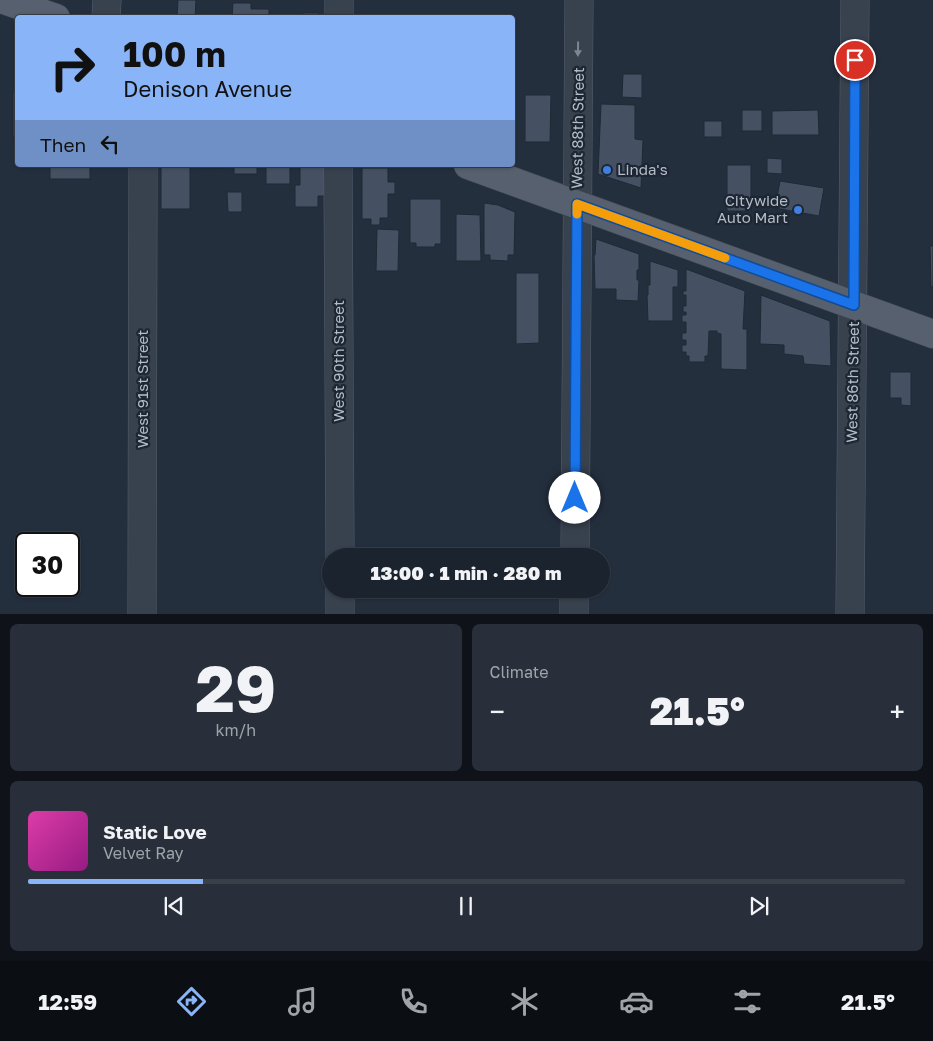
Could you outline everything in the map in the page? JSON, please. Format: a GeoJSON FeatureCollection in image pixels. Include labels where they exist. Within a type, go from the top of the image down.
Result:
{"type":"FeatureCollection","features":[{"type":"Feature","properties":{"kind":"main road"},"geometry":{"type":"LineString","coordinates":[[4,0],[47,15]]}},
{"type":"Feature","properties":{"kind":"main road"},"geometry":{"type":"LineString","coordinates":[[474,167],[933,334]]}},
{"type":"Feature","properties":{"kind":"street"},"geometry":{"type":"LineString","coordinates":[[106,15],[107,0]]}},
{"type":"Feature","properties":{"kind":"street"},"geometry":{"type":"LineString","coordinates":[[339,0],[339,15]]}},
{"type":"Feature","properties":{"kind":"street","name":"West 88th Street"},"geometry":{"type":"LineString","coordinates":[[575,548],[579,0]]}},
{"type":"Feature","properties":{"kind":"street","name":"West 86th Street"},"geometry":{"type":"LineString","coordinates":[[850,614],[855,0]]}},
{"type":"Feature","properties":{"kind":"street","name":"West 91st Street"},"geometry":{"type":"LineString","coordinates":[[142,614],[144,167]]}},
{"type":"Feature","properties":{"kind":"street","name":"West 90th Street"},"geometry":{"type":"LineString","coordinates":[[338,167],[340,548]]}},
{"type":"Feature","properties":{"kind":"street"},"geometry":{"type":"LineString","coordinates":[[340,598],[340,614]]}},
{"type":"Feature","properties":{"kind":"street"},"geometry":{"type":"LineString","coordinates":[[574,598],[574,614]]}},
{"type":"Feature","properties":{"kind":"building"},"geometry":{"type":"Polygon","coordinates":[[[178,0],[196,0],[195,15],[177,15],[178,0]]]}},
{"type":"Feature","properties":{"kind":"building"},"geometry":{"type":"Polygon","coordinates":[[[233,3],[251,3],[251,9],[269,9],[269,15],[232,15],[233,3]]]}},
{"type":"Feature","properties":{"kind":"building"},"geometry":{"type":"Polygon","coordinates":[[[303,13],[319,13],[319,15],[303,15],[303,13]]]}},
{"type":"Feature","properties":{"kind":"building"},"geometry":{"type":"Polygon","coordinates":[[[623,74],[642,74],[642,98],[622,97],[623,74]]]}},
{"type":"Feature","properties":{"kind":"building"},"geometry":{"type":"Polygon","coordinates":[[[13,92],[15,92],[15,137],[13,137],[13,92]]]}},
{"type":"Feature","properties":{"kind":"building"},"geometry":{"type":"Polygon","coordinates":[[[525,95],[551,95],[550,142],[525,142],[525,95]]]}},
{"type":"Feature","properties":{"kind":"building"},"geometry":{"type":"Polygon","coordinates":[[[601,104],[635,105],[635,139],[643,140],[641,188],[598,174],[601,104]]]}},
{"type":"Feature","properties":{"kind":"building"},"geometry":{"type":"Polygon","coordinates":[[[742,110],[762,110],[762,131],[742,131],[742,110]]]}},
{"type":"Feature","properties":{"kind":"building"},"geometry":{"type":"Polygon","coordinates":[[[818,110],[819,135],[772,135],[772,111],[818,110]]]}},
{"type":"Feature","properties":{"kind":"building"},"geometry":{"type":"Polygon","coordinates":[[[704,121],[722,121],[722,137],[704,137],[704,121]]]}},
{"type":"Feature","properties":{"kind":"building"},"geometry":{"type":"Polygon","coordinates":[[[767,158],[782,159],[782,174],[767,173],[767,158]]]}},
{"type":"Feature","properties":{"kind":"building"},"geometry":{"type":"Polygon","coordinates":[[[727,165],[751,165],[751,211],[727,211],[727,165]]]}},
{"type":"Feature","properties":{"kind":"building"},"geometry":{"type":"Polygon","coordinates":[[[50,167],[90,167],[90,179],[50,179],[50,167]]]}},
{"type":"Feature","properties":{"kind":"building"},"geometry":{"type":"Polygon","coordinates":[[[161,167],[190,167],[190,209],[161,209],[161,167]]]}},
{"type":"Feature","properties":{"kind":"building"},"geometry":{"type":"Polygon","coordinates":[[[203,167],[219,167],[219,168],[203,167]]]}},
{"type":"Feature","properties":{"kind":"building"},"geometry":{"type":"Polygon","coordinates":[[[234,167],[257,167],[257,174],[234,174],[234,167]]]}},
{"type":"Feature","properties":{"kind":"building"},"geometry":{"type":"Polygon","coordinates":[[[266,167],[290,167],[290,184],[266,184],[266,167]]]}},
{"type":"Feature","properties":{"kind":"building"},"geometry":{"type":"Polygon","coordinates":[[[300,167],[326,167],[326,196],[318,196],[318,207],[295,207],[295,185],[300,185],[300,167]]]}},
{"type":"Feature","properties":{"kind":"building"},"geometry":{"type":"Polygon","coordinates":[[[362,168],[388,168],[388,182],[395,182],[395,194],[388,194],[388,218],[380,218],[380,225],[371,225],[371,219],[362,219],[362,168]]]}},
{"type":"Feature","properties":{"kind":"building"},"geometry":{"type":"Polygon","coordinates":[[[780,181],[824,188],[819,216],[775,208],[780,181]]]}},
{"type":"Feature","properties":{"kind":"building"},"geometry":{"type":"Polygon","coordinates":[[[227,192],[242,192],[242,212],[228,212],[227,192]]]}},
{"type":"Feature","properties":{"kind":"building"},"geometry":{"type":"Polygon","coordinates":[[[410,199],[441,199],[441,244],[435,244],[435,247],[416,247],[416,243],[410,243],[410,199]]]}},
{"type":"Feature","properties":{"kind":"building"},"geometry":{"type":"Polygon","coordinates":[[[484,203],[498,205],[515,212],[514,255],[508,255],[508,261],[490,260],[490,255],[484,255],[484,203]]]}},
{"type":"Feature","properties":{"kind":"building"},"geometry":{"type":"Polygon","coordinates":[[[456,214],[480,215],[481,261],[456,261],[456,214]]]}},
{"type":"Feature","properties":{"kind":"building"},"geometry":{"type":"Polygon","coordinates":[[[377,229],[399,230],[398,271],[376,271],[377,229]]]}},
{"type":"Feature","properties":{"kind":"building"},"geometry":{"type":"Polygon","coordinates":[[[596,239],[639,254],[639,270],[637,270],[637,280],[639,280],[638,301],[616,300],[616,289],[595,289],[594,255],[596,239]]]}},
{"type":"Feature","properties":{"kind":"building"},"geometry":{"type":"Polygon","coordinates":[[[930,246],[933,246],[933,287],[931,287],[930,246]]]}},
{"type":"Feature","properties":{"kind":"building"},"geometry":{"type":"Polygon","coordinates":[[[650,261],[678,270],[678,287],[673,287],[673,321],[648,321],[647,295],[648,285],[650,285],[650,261]]]}},
{"type":"Feature","properties":{"kind":"building"},"geometry":{"type":"Polygon","coordinates":[[[686,269],[745,291],[743,329],[747,329],[747,370],[721,369],[721,334],[717,333],[717,331],[709,331],[708,356],[705,356],[705,362],[689,362],[689,356],[686,356],[686,352],[682,352],[682,345],[686,345],[686,340],[682,340],[682,333],[686,333],[686,322],[682,322],[682,315],[686,315],[686,312],[683,312],[683,306],[686,306],[686,295],[683,295],[683,291],[686,291],[686,269]]]}},
{"type":"Feature","properties":{"kind":"building"},"geometry":{"type":"Polygon","coordinates":[[[516,273],[539,273],[539,343],[516,344],[516,273]]]}},
{"type":"Feature","properties":{"kind":"building"},"geometry":{"type":"Polygon","coordinates":[[[761,295],[830,321],[831,366],[804,364],[803,356],[784,354],[784,345],[760,344],[761,295]]]}},
{"type":"Feature","properties":{"kind":"building"},"geometry":{"type":"Polygon","coordinates":[[[890,372],[911,372],[911,406],[901,405],[901,398],[890,398],[890,372]]]}},
{"type":"Feature","properties":{"kind":"slow traffic"},"geometry":{"type":"LineString","coordinates":[[577,214],[577,204],[725,258]]}},
{"type":"Feature","properties":{"kind":"place","name":"Linda's"},"geometry":{"type":"Point","coordinates":[607,170]}},
{"type":"Feature","properties":{"kind":"place","name":"Citywide Auto Mart"},"geometry":{"type":"Point","coordinates":[798,210]}},
{"type":"Feature","properties":{"kind":"route"},"geometry":{"type":"LineString","coordinates":[[575,498],[577,204],[854,305],[855,60]]}}]}
